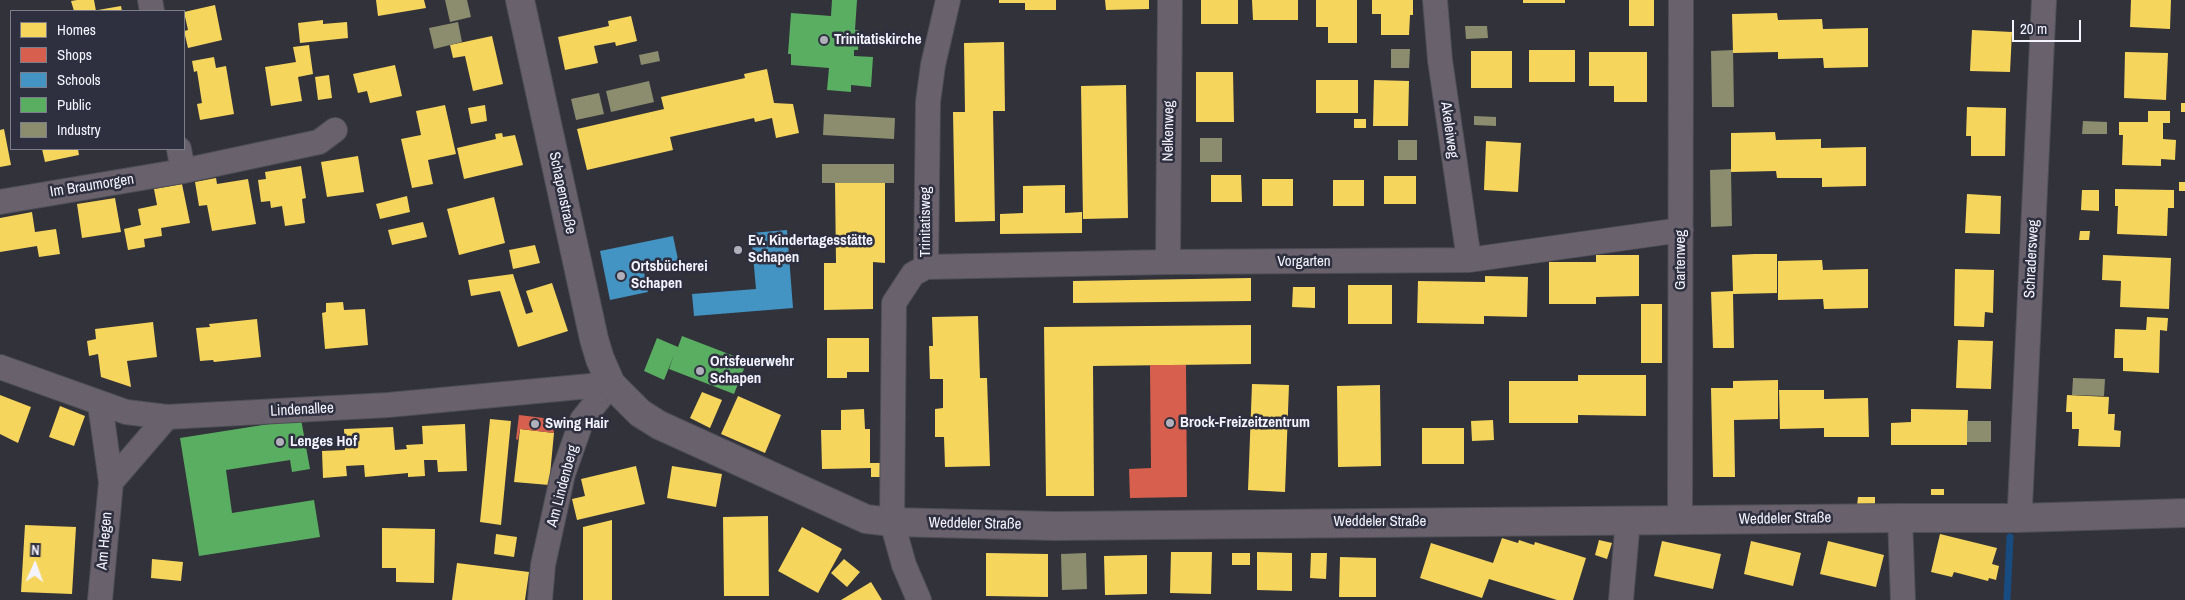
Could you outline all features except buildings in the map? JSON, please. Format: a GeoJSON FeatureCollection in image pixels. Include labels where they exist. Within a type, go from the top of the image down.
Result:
{"type":"FeatureCollection","features":[{"type":"Feature","properties":{"kind":"street","name":"Schapenstraße"},"geometry":{"type":"LineString","coordinates":[[520,0],[594,339],[611,384]]}},
{"type":"Feature","properties":{"kind":"street","name":"Trinitatisweg"},"geometry":{"type":"LineString","coordinates":[[919,600],[904,565],[892,522],[894,303],[913,274],[926,267],[928,102],[933,65],[948,0]]}},
{"type":"Feature","properties":{"kind":"street","name":"Nelkenweg"},"geometry":{"type":"LineString","coordinates":[[1168,262],[1170,0]]}},
{"type":"Feature","properties":{"kind":"street","name":"Akeleiweg"},"geometry":{"type":"LineString","coordinates":[[1435,0],[1446,105],[1469,260]]}},
{"type":"Feature","properties":{"kind":"street","name":"Gartenweg"},"geometry":{"type":"LineString","coordinates":[[1680,521],[1681,0]]}},
{"type":"Feature","properties":{"kind":"street","name":"Schradersweg"},"geometry":{"type":"LineString","coordinates":[[2018,518],[2021,496],[2044,0]]}},
{"type":"Feature","properties":{"kind":"street","name":"Im Braumorgen"},"geometry":{"type":"LineString","coordinates":[[0,202],[181,160],[319,142],[335,130]]}},
{"type":"Feature","properties":{"kind":"street","name":"Vorgarten"},"geometry":{"type":"LineString","coordinates":[[926,267],[1168,262],[1469,260],[1681,230]]}},
{"type":"Feature","properties":{"kind":"street","name":"Lindenallee"},"geometry":{"type":"LineString","coordinates":[[0,367],[126,412],[167,417],[388,405],[611,384]]}},
{"type":"Feature","properties":{"kind":"street","name":"Weddeler Straße"},"geometry":{"type":"LineString","coordinates":[[611,384],[630,404],[660,425],[866,519],[892,522],[1055,526],[2018,518],[2185,513]]}},
{"type":"Feature","properties":{"kind":"street","name":"Am Lindenberg"},"geometry":{"type":"LineString","coordinates":[[540,600],[543,565],[563,474],[582,420],[611,384]]}},
{"type":"Feature","properties":{"kind":"street","name":"Am Hegen"},"geometry":{"type":"LineString","coordinates":[[100,404],[111,482],[100,600]]}},
{"type":"Feature","properties":{"kind":"street"},"geometry":{"type":"LineString","coordinates":[[111,482],[167,417]]}},
{"type":"Feature","properties":{"kind":"street"},"geometry":{"type":"LineString","coordinates":[[1900,518],[1903,600]]}},
{"type":"Feature","properties":{"kind":"street"},"geometry":{"type":"LineString","coordinates":[[1621,600],[1628,520]]}},
{"type":"Feature","properties":{"kind":"waterway"},"geometry":{"type":"LineString","coordinates":[[2007,600],[2010,537]]}},
{"type":"Feature","properties":{"kind":"place","name":"Trinitatiskirche"},"geometry":{"type":"Point","coordinates":[824,40]}},
{"type":"Feature","properties":{"kind":"place","name":"Ev. Kindertagesstätte Schapen"},"geometry":{"type":"Point","coordinates":[738,250]}},
{"type":"Feature","properties":{"kind":"place","name":"Ortsbücherei Schapen"},"geometry":{"type":"Point","coordinates":[621,276]}},
{"type":"Feature","properties":{"kind":"place","name":"Ortsfeuerwehr Schapen"},"geometry":{"type":"Point","coordinates":[700,371]}},
{"type":"Feature","properties":{"kind":"place","name":"Brock-Freizeitzentrum"},"geometry":{"type":"Point","coordinates":[1170,423]}},
{"type":"Feature","properties":{"kind":"place","name":"Swing Hair"},"geometry":{"type":"Point","coordinates":[535,424]}},
{"type":"Feature","properties":{"kind":"place","name":"Lenges Hof"},"geometry":{"type":"Point","coordinates":[280,442]}}]}
